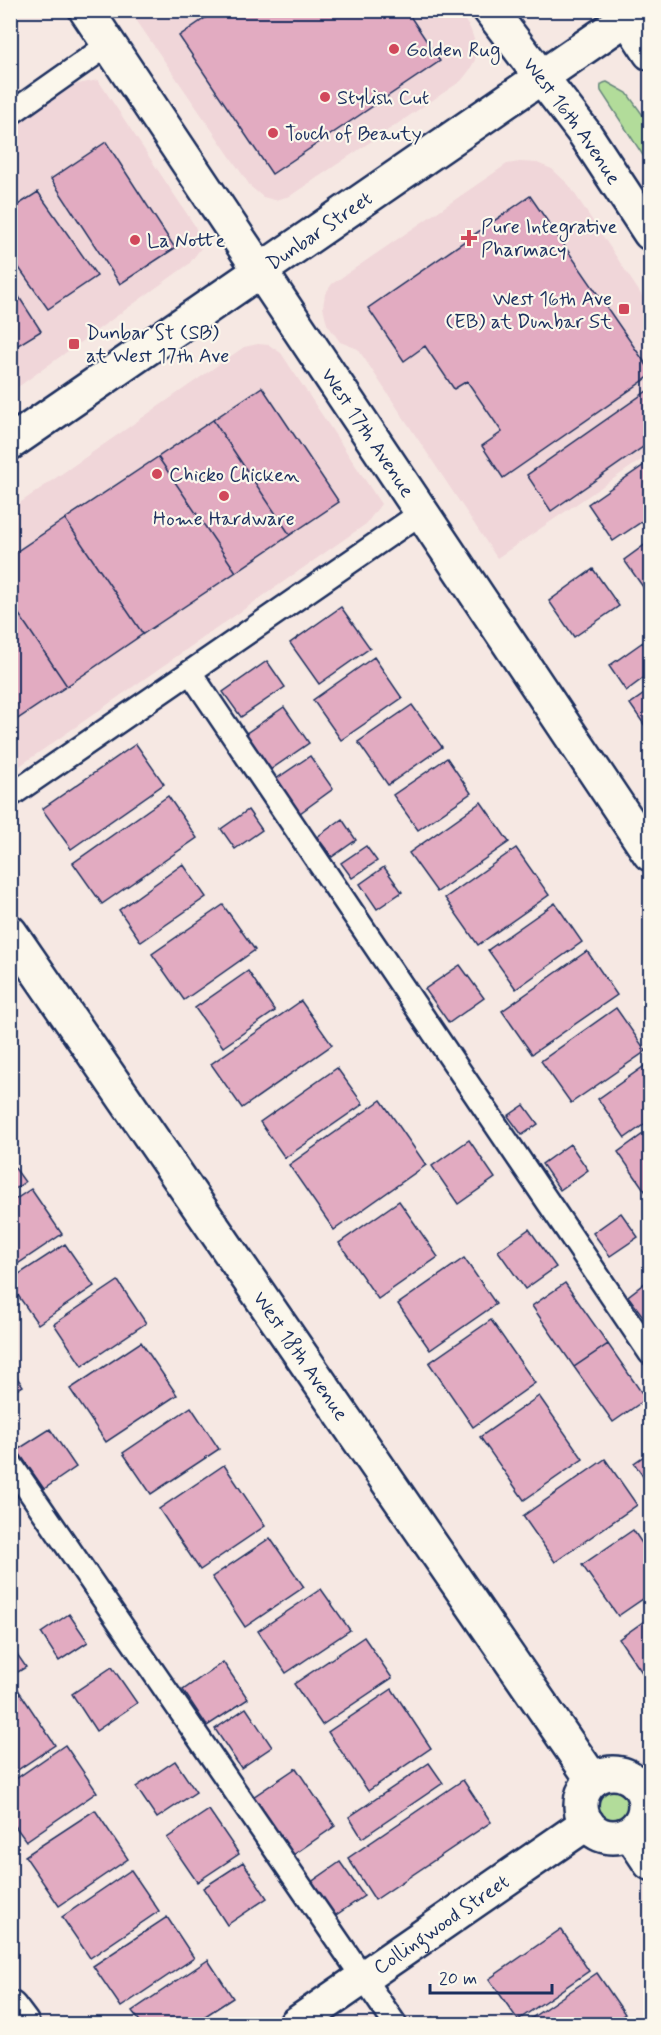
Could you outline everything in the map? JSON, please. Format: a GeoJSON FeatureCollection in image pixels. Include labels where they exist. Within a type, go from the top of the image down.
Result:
{"type":"FeatureCollection","features":[{"type":"Feature","properties":{"kind":"street","name":"West 17th Avenue"},"geometry":{"type":"LineString","coordinates":[[86,10],[651,854]]}},
{"type":"Feature","properties":{"kind":"street","name":"West 16th Avenue"},"geometry":{"type":"LineString","coordinates":[[490,10],[585,134],[651,233]]}},
{"type":"Feature","properties":{"kind":"street","name":"Dunbar Street"},"geometry":{"type":"LineString","coordinates":[[10,444],[542,78],[625,14]]}},
{"type":"Feature","properties":{"kind":"street"},"geometry":{"type":"LineString","coordinates":[[625,14],[651,53]]}},
{"type":"Feature","properties":{"kind":"street","name":"West 18th Avenue"},"geometry":{"type":"LineString","coordinates":[[10,932],[593,1779]]}},
{"type":"Feature","properties":{"kind":"street"},"geometry":{"type":"LineString","coordinates":[[613,1772],[645,1783],[646,1807],[638,1826],[621,1837],[602,1836],[593,1831],[582,1815],[581,1805],[582,1796],[593,1779],[613,1772]]}},
{"type":"Feature","properties":{"kind":"street","name":"Collingwood Street"},"geometry":{"type":"LineString","coordinates":[[296,2025],[587,1823]]}},
{"type":"Feature","properties":{"kind":"street"},"geometry":{"type":"LineString","coordinates":[[630,1833],[651,1863]]}},
{"type":"Feature","properties":{"kind":"street"},"geometry":{"type":"LineString","coordinates":[[10,2008],[22,2025]]}},
{"type":"Feature","properties":{"kind":"lane"},"geometry":{"type":"LineString","coordinates":[[10,114],[108,45]]}},
{"type":"Feature","properties":{"kind":"lane"},"geometry":{"type":"LineString","coordinates":[[10,796],[421,513]]}},
{"type":"Feature","properties":{"kind":"lane"},"geometry":{"type":"LineString","coordinates":[[190,672],[651,1353]]}},
{"type":"Feature","properties":{"kind":"lane"},"geometry":{"type":"LineString","coordinates":[[10,1463],[395,2025]]}},
{"type":"Feature","properties":{"kind":"shaded area"},"geometry":{"type":"Polygon","coordinates":[[[130,11],[458,11],[470,28],[476,45],[475,60],[461,81],[290,196],[275,200],[263,197],[251,187],[130,11]]]}},
{"type":"Feature","properties":{"kind":"shaded area"},"geometry":{"type":"Polygon","coordinates":[[[98,80],[195,226],[201,248],[189,264],[11,392],[10,128],[73,85],[98,80]]]}},
{"type":"Feature","properties":{"kind":"shaded area"},"geometry":{"type":"Polygon","coordinates":[[[537,163],[552,169],[569,185],[650,308],[650,454],[497,558],[358,349],[340,342],[327,324],[323,307],[325,294],[332,284],[507,164],[537,163]]]}},
{"type":"Feature","properties":{"kind":"shaded area"},"geometry":{"type":"Polygon","coordinates":[[[258,344],[269,345],[281,353],[381,504],[366,524],[11,772],[11,509],[244,347],[258,344]]]}},
{"type":"Feature","properties":{"kind":"green space"},"geometry":{"type":"Polygon","coordinates":[[[607,82],[627,93],[650,125],[650,166],[601,91],[601,85],[607,82]]]}},
{"type":"Feature","properties":{"kind":"green space"},"geometry":{"type":"Polygon","coordinates":[[[613,1782],[630,1789],[637,1806],[630,1823],[613,1830],[596,1823],[589,1806],[596,1789],[613,1782]]]}},
{"type":"Feature","properties":{"kind":"building"},"geometry":{"type":"Polygon","coordinates":[[[217,10],[406,10],[440,61],[272,174],[179,36],[217,10]]]}},
{"type":"Feature","properties":{"kind":"building"},"geometry":{"type":"Polygon","coordinates":[[[106,142],[175,248],[120,284],[51,179],[106,142]]]}},
{"type":"Feature","properties":{"kind":"building"},"geometry":{"type":"Polygon","coordinates":[[[38,192],[97,276],[48,309],[10,255],[10,210],[38,192]]]}},
{"type":"Feature","properties":{"kind":"building"},"geometry":{"type":"Polygon","coordinates":[[[530,196],[650,370],[650,376],[503,478],[482,446],[502,432],[467,381],[454,389],[425,346],[404,361],[368,308],[530,196]]]}},
{"type":"Feature","properties":{"kind":"building"},"geometry":{"type":"Polygon","coordinates":[[[10,283],[41,331],[10,350],[10,283]]]}},
{"type":"Feature","properties":{"kind":"building"},"geometry":{"type":"Polygon","coordinates":[[[262,387],[339,502],[290,535],[213,420],[262,387]]]}},
{"type":"Feature","properties":{"kind":"building"},"geometry":{"type":"Polygon","coordinates":[[[650,389],[650,442],[551,511],[527,475],[650,389]]]}},
{"type":"Feature","properties":{"kind":"building","name":"Home Hardware"},"geometry":{"type":"Polygon","coordinates":[[[213,420],[290,535],[236,572],[158,457],[213,420]]]}},
{"type":"Feature","properties":{"kind":"building"},"geometry":{"type":"Polygon","coordinates":[[[158,457],[236,572],[143,634],[65,519],[158,457]]]}},
{"type":"Feature","properties":{"kind":"building"},"geometry":{"type":"Polygon","coordinates":[[[650,461],[650,516],[613,541],[588,504],[650,461]]]}},
{"type":"Feature","properties":{"kind":"building"},"geometry":{"type":"Polygon","coordinates":[[[65,519],[143,634],[67,686],[10,601],[10,556],[65,519]]]}},
{"type":"Feature","properties":{"kind":"building"},"geometry":{"type":"Polygon","coordinates":[[[650,541],[650,592],[648,594],[624,560],[650,541]]]}},
{"type":"Feature","properties":{"kind":"building"},"geometry":{"type":"Polygon","coordinates":[[[593,569],[619,606],[574,637],[549,601],[593,569]]]}},
{"type":"Feature","properties":{"kind":"building"},"geometry":{"type":"Polygon","coordinates":[[[10,601],[67,686],[10,724],[10,601]]]}},
{"type":"Feature","properties":{"kind":"building"},"geometry":{"type":"Polygon","coordinates":[[[341,607],[370,648],[319,684],[290,643],[341,607]]]}},
{"type":"Feature","properties":{"kind":"building"},"geometry":{"type":"Polygon","coordinates":[[[643,642],[650,653],[650,673],[626,691],[609,666],[643,642]]]}},
{"type":"Feature","properties":{"kind":"building"},"geometry":{"type":"Polygon","coordinates":[[[374,657],[402,698],[341,740],[313,700],[374,657]]]}},
{"type":"Feature","properties":{"kind":"building"},"geometry":{"type":"Polygon","coordinates":[[[267,661],[285,687],[241,717],[223,692],[267,661]]]}},
{"type":"Feature","properties":{"kind":"building"},"geometry":{"type":"Polygon","coordinates":[[[650,690],[650,733],[630,704],[650,690]]]}},
{"type":"Feature","properties":{"kind":"building"},"geometry":{"type":"Polygon","coordinates":[[[412,705],[442,747],[388,785],[358,742],[412,705]]]}},
{"type":"Feature","properties":{"kind":"building"},"geometry":{"type":"Polygon","coordinates":[[[284,707],[309,743],[270,770],[245,734],[284,707]]]}},
{"type":"Feature","properties":{"kind":"building"},"geometry":{"type":"Polygon","coordinates":[[[136,744],[164,784],[71,849],[42,809],[136,744]]]}},
{"type":"Feature","properties":{"kind":"building"},"geometry":{"type":"Polygon","coordinates":[[[310,756],[333,789],[300,813],[276,779],[310,756]]]}},
{"type":"Feature","properties":{"kind":"building"},"geometry":{"type":"Polygon","coordinates":[[[447,758],[471,793],[418,830],[393,795],[447,758]]]}},
{"type":"Feature","properties":{"kind":"building"},"geometry":{"type":"Polygon","coordinates":[[[168,796],[197,838],[102,904],[73,863],[168,796]]]}},
{"type":"Feature","properties":{"kind":"building"},"geometry":{"type":"Polygon","coordinates":[[[481,802],[509,842],[437,892],[409,853],[481,802]]]}},
{"type":"Feature","properties":{"kind":"building"},"geometry":{"type":"Polygon","coordinates":[[[248,810],[262,830],[235,849],[221,829],[248,810]]]}},
{"type":"Feature","properties":{"kind":"building"},"geometry":{"type":"Polygon","coordinates":[[[342,819],[356,840],[332,857],[317,837],[342,819]]]}},
{"type":"Feature","properties":{"kind":"building"},"geometry":{"type":"Polygon","coordinates":[[[366,846],[377,861],[352,878],[341,863],[366,846]]]}},
{"type":"Feature","properties":{"kind":"building"},"geometry":{"type":"Polygon","coordinates":[[[516,848],[549,895],[478,945],[445,898],[516,848]]]}},
{"type":"Feature","properties":{"kind":"building"},"geometry":{"type":"Polygon","coordinates":[[[183,864],[206,897],[141,942],[119,910],[183,864]]]}},
{"type":"Feature","properties":{"kind":"building"},"geometry":{"type":"Polygon","coordinates":[[[384,867],[402,892],[377,909],[360,884],[384,867]]]}},
{"type":"Feature","properties":{"kind":"building"},"geometry":{"type":"Polygon","coordinates":[[[555,903],[582,942],[516,989],[488,950],[555,903]]]}},
{"type":"Feature","properties":{"kind":"building"},"geometry":{"type":"Polygon","coordinates":[[[223,905],[255,950],[184,1000],[152,954],[223,905]]]}},
{"type":"Feature","properties":{"kind":"building"},"geometry":{"type":"Polygon","coordinates":[[[587,951],[617,995],[532,1054],[502,1011],[587,951]]]}},
{"type":"Feature","properties":{"kind":"building"},"geometry":{"type":"Polygon","coordinates":[[[460,965],[484,998],[449,1023],[425,989],[460,965]]]}},
{"type":"Feature","properties":{"kind":"building"},"geometry":{"type":"Polygon","coordinates":[[[248,971],[275,1011],[223,1047],[195,1008],[248,971]]]}},
{"type":"Feature","properties":{"kind":"building"},"geometry":{"type":"Polygon","coordinates":[[[301,1001],[332,1045],[242,1108],[211,1064],[301,1001]]]}},
{"type":"Feature","properties":{"kind":"building"},"geometry":{"type":"Polygon","coordinates":[[[616,1008],[646,1051],[571,1103],[541,1061],[616,1008]]]}},
{"type":"Feature","properties":{"kind":"building"},"geometry":{"type":"Polygon","coordinates":[[[650,1062],[650,1120],[625,1138],[598,1099],[650,1062]]]}},
{"type":"Feature","properties":{"kind":"building"},"geometry":{"type":"Polygon","coordinates":[[[337,1068],[363,1104],[285,1158],[260,1122],[337,1068]]]}},
{"type":"Feature","properties":{"kind":"building"},"geometry":{"type":"Polygon","coordinates":[[[381,1100],[426,1165],[334,1230],[289,1165],[381,1100]]]}},
{"type":"Feature","properties":{"kind":"building"},"geometry":{"type":"Polygon","coordinates":[[[524,1105],[538,1124],[522,1135],[508,1116],[524,1105]]]}},
{"type":"Feature","properties":{"kind":"building"},"geometry":{"type":"Polygon","coordinates":[[[650,1129],[650,1198],[618,1152],[650,1129]]]}},
{"type":"Feature","properties":{"kind":"building"},"geometry":{"type":"Polygon","coordinates":[[[469,1140],[495,1178],[458,1204],[432,1166],[469,1140]]]}},
{"type":"Feature","properties":{"kind":"building"},"geometry":{"type":"Polygon","coordinates":[[[570,1144],[588,1170],[560,1190],[542,1164],[570,1144]]]}},
{"type":"Feature","properties":{"kind":"building"},"geometry":{"type":"Polygon","coordinates":[[[10,1161],[25,1182],[10,1192],[10,1161]]]}},
{"type":"Feature","properties":{"kind":"building"},"geometry":{"type":"Polygon","coordinates":[[[31,1189],[62,1234],[10,1269],[10,1203],[31,1189]]]}},
{"type":"Feature","properties":{"kind":"building"},"geometry":{"type":"Polygon","coordinates":[[[399,1201],[438,1257],[378,1299],[339,1243],[399,1201]]]}},
{"type":"Feature","properties":{"kind":"building"},"geometry":{"type":"Polygon","coordinates":[[[621,1213],[638,1237],[610,1256],[593,1233],[621,1213]]]}},
{"type":"Feature","properties":{"kind":"building"},"geometry":{"type":"Polygon","coordinates":[[[529,1229],[556,1267],[525,1289],[498,1251],[529,1229]]]}},
{"type":"Feature","properties":{"kind":"building"},"geometry":{"type":"Polygon","coordinates":[[[65,1244],[94,1286],[38,1324],[10,1284],[10,1280],[65,1244]]]}},
{"type":"Feature","properties":{"kind":"building"},"geometry":{"type":"Polygon","coordinates":[[[464,1258],[496,1304],[430,1350],[398,1304],[464,1258]]]}},
{"type":"Feature","properties":{"kind":"building"},"geometry":{"type":"Polygon","coordinates":[[[650,1279],[650,1326],[628,1296],[650,1279]]]}},
{"type":"Feature","properties":{"kind":"building"},"geometry":{"type":"Polygon","coordinates":[[[118,1281],[146,1323],[82,1366],[54,1324],[118,1281]]]}},
{"type":"Feature","properties":{"kind":"building"},"geometry":{"type":"Polygon","coordinates":[[[565,1283],[608,1344],[574,1367],[532,1306],[565,1283]]]}},
{"type":"Feature","properties":{"kind":"building"},"geometry":{"type":"Polygon","coordinates":[[[491,1320],[535,1383],[473,1427],[429,1363],[491,1320]]]}},
{"type":"Feature","properties":{"kind":"building"},"geometry":{"type":"Polygon","coordinates":[[[141,1342],[177,1395],[106,1442],[70,1389],[141,1342]]]}},
{"type":"Feature","properties":{"kind":"building"},"geometry":{"type":"Polygon","coordinates":[[[608,1344],[646,1399],[613,1422],[574,1367],[608,1344]]]}},
{"type":"Feature","properties":{"kind":"building"},"geometry":{"type":"Polygon","coordinates":[[[10,1368],[23,1386],[10,1394],[10,1368]]]}},
{"type":"Feature","properties":{"kind":"building"},"geometry":{"type":"Polygon","coordinates":[[[539,1396],[583,1459],[524,1500],[480,1437],[539,1396]]]}},
{"type":"Feature","properties":{"kind":"building"},"geometry":{"type":"Polygon","coordinates":[[[191,1407],[219,1449],[151,1494],[123,1453],[191,1407]]]}},
{"type":"Feature","properties":{"kind":"building"},"geometry":{"type":"Polygon","coordinates":[[[50,1429],[76,1467],[44,1489],[17,1450],[50,1429]]]}},
{"type":"Feature","properties":{"kind":"building"},"geometry":{"type":"Polygon","coordinates":[[[650,1452],[650,1487],[634,1463],[650,1452]]]}},
{"type":"Feature","properties":{"kind":"building"},"geometry":{"type":"Polygon","coordinates":[[[605,1459],[637,1505],[555,1562],[523,1516],[605,1459]]]}},
{"type":"Feature","properties":{"kind":"building"},"geometry":{"type":"Polygon","coordinates":[[[224,1465],[265,1526],[200,1570],[159,1509],[224,1465]]]}},
{"type":"Feature","properties":{"kind":"building"},"geometry":{"type":"Polygon","coordinates":[[[633,1530],[650,1555],[650,1594],[618,1616],[582,1565],[633,1530]]]}},
{"type":"Feature","properties":{"kind":"building"},"geometry":{"type":"Polygon","coordinates":[[[270,1538],[304,1587],[245,1627],[212,1577],[270,1538]]]}},
{"type":"Feature","properties":{"kind":"building"},"geometry":{"type":"Polygon","coordinates":[[[321,1589],[350,1630],[286,1673],[258,1631],[321,1589]]]}},
{"type":"Feature","properties":{"kind":"building"},"geometry":{"type":"Polygon","coordinates":[[[69,1614],[88,1642],[59,1661],[41,1633],[69,1614]]]}},
{"type":"Feature","properties":{"kind":"building"},"geometry":{"type":"Polygon","coordinates":[[[650,1617],[650,1684],[619,1639],[650,1617]]]}},
{"type":"Feature","properties":{"kind":"building"},"geometry":{"type":"Polygon","coordinates":[[[364,1637],[392,1678],[322,1725],[294,1684],[364,1637]]]}},
{"type":"Feature","properties":{"kind":"building"},"geometry":{"type":"Polygon","coordinates":[[[10,1644],[26,1667],[10,1677],[10,1644]]]}},
{"type":"Feature","properties":{"kind":"building"},"geometry":{"type":"Polygon","coordinates":[[[223,1662],[248,1699],[207,1726],[183,1690],[223,1662]]]}},
{"type":"Feature","properties":{"kind":"building"},"geometry":{"type":"Polygon","coordinates":[[[112,1667],[137,1703],[96,1731],[72,1694],[112,1667]]]}},
{"type":"Feature","properties":{"kind":"building"},"geometry":{"type":"Polygon","coordinates":[[[15,1685],[55,1745],[10,1775],[10,1688],[15,1685]]]}},
{"type":"Feature","properties":{"kind":"building"},"geometry":{"type":"Polygon","coordinates":[[[392,1689],[431,1748],[368,1791],[328,1732],[392,1689]]]}},
{"type":"Feature","properties":{"kind":"building"},"geometry":{"type":"Polygon","coordinates":[[[246,1708],[272,1747],[241,1768],[215,1729],[246,1708]]]}},
{"type":"Feature","properties":{"kind":"building"},"geometry":{"type":"Polygon","coordinates":[[[65,1745],[97,1792],[26,1841],[10,1819],[10,1783],[65,1745]]]}},
{"type":"Feature","properties":{"kind":"building"},"geometry":{"type":"Polygon","coordinates":[[[175,1761],[196,1792],[157,1818],[136,1787],[175,1761]]]}},
{"type":"Feature","properties":{"kind":"building"},"geometry":{"type":"Polygon","coordinates":[[[429,1763],[443,1783],[362,1838],[349,1817],[429,1763]]]}},
{"type":"Feature","properties":{"kind":"building"},"geometry":{"type":"Polygon","coordinates":[[[296,1768],[335,1826],[293,1855],[253,1797],[296,1768]]]}},
{"type":"Feature","properties":{"kind":"building"},"geometry":{"type":"Polygon","coordinates":[[[463,1780],[491,1822],[375,1900],[348,1858],[463,1780]]]}},
{"type":"Feature","properties":{"kind":"building"},"geometry":{"type":"Polygon","coordinates":[[[95,1810],[128,1859],[59,1906],[25,1856],[95,1810]]]}},
{"type":"Feature","properties":{"kind":"building"},"geometry":{"type":"Polygon","coordinates":[[[209,1810],[239,1854],[197,1882],[167,1838],[209,1810]]]}},
{"type":"Feature","properties":{"kind":"building"},"geometry":{"type":"Polygon","coordinates":[[[243,1862],[267,1898],[227,1925],[203,1888],[243,1862]]]}},
{"type":"Feature","properties":{"kind":"building"},"geometry":{"type":"Polygon","coordinates":[[[340,1862],[364,1896],[333,1917],[310,1883],[340,1862]]]}},
{"type":"Feature","properties":{"kind":"building"},"geometry":{"type":"Polygon","coordinates":[[[131,1870],[159,1911],[90,1958],[62,1917],[131,1870]]]}},
{"type":"Feature","properties":{"kind":"building"},"geometry":{"type":"Polygon","coordinates":[[[167,1917],[194,1958],[121,2007],[93,1966],[167,1917]]]}},
{"type":"Feature","properties":{"kind":"building"},"geometry":{"type":"Polygon","coordinates":[[[561,1929],[589,1971],[518,2020],[489,1979],[561,1929]]]}},
{"type":"Feature","properties":{"kind":"building"},"geometry":{"type":"Polygon","coordinates":[[[208,1960],[233,1998],[193,2024],[142,2024],[132,2011],[208,1960]]]}},
{"type":"Feature","properties":{"kind":"building"},"geometry":{"type":"Polygon","coordinates":[[[597,1973],[625,2014],[610,2024],[523,2024],[597,1973]]]}},
{"type":"Feature","properties":{"kind":"building"},"geometry":{"type":"Polygon","coordinates":[[[433,2017],[438,2024],[422,2024],[433,2017]]]}},
{"type":"Feature","properties":{"kind":"place","name":"Golden Rug"},"geometry":{"type":"Point","coordinates":[394,49]}},
{"type":"Feature","properties":{"kind":"place","name":"Stylish Cut"},"geometry":{"type":"Point","coordinates":[325,97]}},
{"type":"Feature","properties":{"kind":"place","name":"Touch of Beauty"},"geometry":{"type":"Point","coordinates":[273,133]}},
{"type":"Feature","properties":{"kind":"place","name":"Pure Integrative Pharmacy"},"geometry":{"type":"Point","coordinates":[469,238]}},
{"type":"Feature","properties":{"kind":"place","name":"La Notte"},"geometry":{"type":"Point","coordinates":[135,240]}},
{"type":"Feature","properties":{"kind":"place","name":"West 16th Ave (EB) at Dunbar St"},"geometry":{"type":"Point","coordinates":[624,309]}},
{"type":"Feature","properties":{"kind":"place","name":"Dunbar St (SB) at West 17th Ave"},"geometry":{"type":"Point","coordinates":[74,344]}},
{"type":"Feature","properties":{"kind":"place","name":"Chicko Chicken"},"geometry":{"type":"Point","coordinates":[157,474]}},
{"type":"Feature","properties":{"kind":"place","name":"Home Hardware"},"geometry":{"type":"Point","coordinates":[224,496]}}]}
